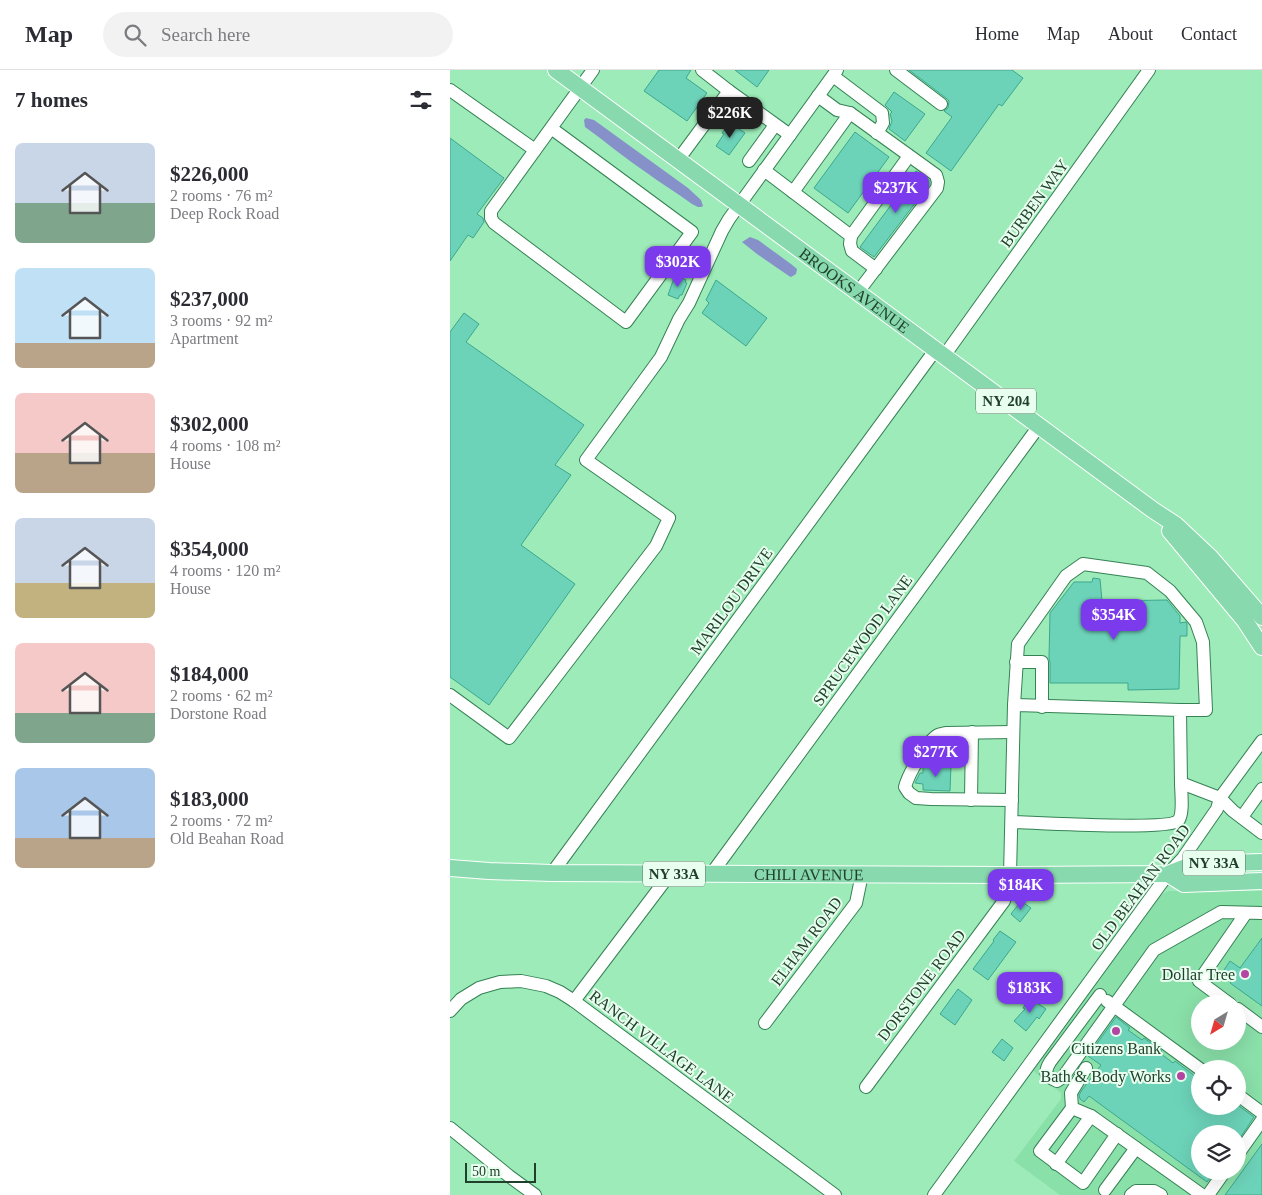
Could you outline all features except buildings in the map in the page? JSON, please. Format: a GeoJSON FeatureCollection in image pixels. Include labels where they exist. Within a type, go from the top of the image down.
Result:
{"type":"FeatureCollection","features":[{"type":"Feature","properties":{"kind":"main road","name":"BROOKS AVENUE"},"geometry":{"type":"LineString","coordinates":[[556,70],[1153,510],[1176,525],[1210,557],[1262,617]]}},
{"type":"Feature","properties":{"kind":"main road","name":"BROOKS AVENUE"},"geometry":{"type":"LineString","coordinates":[[1153,510],[1245,621],[1262,647]]}},
{"type":"Feature","properties":{"kind":"main road","name":"CHILI AVENUE"},"geometry":{"type":"LineString","coordinates":[[450,868],[552,873],[670,874],[1168,874],[1194,864],[1262,862]]}},
{"type":"Feature","properties":{"kind":"main road","name":"CHILI AVENUE"},"geometry":{"type":"LineString","coordinates":[[1168,874],[1184,884],[1262,880]]}},
{"type":"Feature","properties":{"kind":"street"},"geometry":{"type":"LineString","coordinates":[[551,128],[692,232],[626,322],[494,223],[491,218],[492,212],[535,150],[580,88],[594,70]]}},
{"type":"Feature","properties":{"kind":"street"},"geometry":{"type":"LineString","coordinates":[[702,70],[790,135]]}},
{"type":"Feature","properties":{"kind":"street"},"geometry":{"type":"LineString","coordinates":[[896,70],[941,104]]}},
{"type":"Feature","properties":{"kind":"street","name":"BURBEN WAY"},"geometry":{"type":"LineString","coordinates":[[940,353],[1149,70]]}},
{"type":"Feature","properties":{"kind":"street"},"geometry":{"type":"LineString","coordinates":[[450,695],[508,738],[656,546],[669,518],[586,460],[661,357],[722,231],[835,72],[882,112],[883,123],[877,133]]}},
{"type":"Feature","properties":{"kind":"street"},"geometry":{"type":"LineString","coordinates":[[450,90],[535,150]]}},
{"type":"Feature","properties":{"kind":"street"},"geometry":{"type":"LineString","coordinates":[[678,160],[729,91]]}},
{"type":"Feature","properties":{"kind":"street"},"geometry":{"type":"LineString","coordinates":[[818,96],[837,110],[850,114],[877,133],[936,176],[938,182],[937,188],[858,292]]}},
{"type":"Feature","properties":{"kind":"street"},"geometry":{"type":"LineString","coordinates":[[793,192],[850,114]]}},
{"type":"Feature","properties":{"kind":"street"},"geometry":{"type":"LineString","coordinates":[[749,161],[776,125]]}},
{"type":"Feature","properties":{"kind":"street"},"geometry":{"type":"LineString","coordinates":[[876,269],[852,251],[850,236],[909,156]]}},
{"type":"Feature","properties":{"kind":"street"},"geometry":{"type":"LineString","coordinates":[[764,170],[850,236]]}},
{"type":"Feature","properties":{"kind":"street","name":"MARILOU DRIVE"},"geometry":{"type":"LineString","coordinates":[[552,873],[940,353]]}},
{"type":"Feature","properties":{"kind":"street","name":"SPRUCEWOOD LANE"},"geometry":{"type":"LineString","coordinates":[[712,873],[1039,426]]}},
{"type":"Feature","properties":{"kind":"street","name":"DORSTONE ROAD"},"geometry":{"type":"LineString","coordinates":[[866,1086],[1004,900],[1010,875],[1013,732],[1018,644],[1066,576],[1083,564],[1147,573],[1170,591],[1196,622],[1203,642],[1206,710],[1180,710]]}},
{"type":"Feature","properties":{"kind":"street"},"geometry":{"type":"LineString","coordinates":[[1016,662],[1042,662],[1042,707]]}},
{"type":"Feature","properties":{"kind":"street"},"geometry":{"type":"LineString","coordinates":[[1012,822],[1154,826],[1172,824],[1181,816],[1180,710],[1014,706]]}},
{"type":"Feature","properties":{"kind":"street"},"geometry":{"type":"LineString","coordinates":[[970,800],[972,732]]}},
{"type":"Feature","properties":{"kind":"street"},"geometry":{"type":"LineString","coordinates":[[1012,800],[916,798],[905,787],[914,766],[936,736],[946,733],[1013,732]]}},
{"type":"Feature","properties":{"kind":"street","name":"OLD BEAHAN ROAD"},"geometry":{"type":"LineString","coordinates":[[934,1195],[1168,874],[1183,858],[1218,809],[1220,798],[1262,741]]}},
{"type":"Feature","properties":{"kind":"street"},"geometry":{"type":"LineString","coordinates":[[1181,783],[1220,798],[1233,811],[1262,833]]}},
{"type":"Feature","properties":{"kind":"street"},"geometry":{"type":"LineString","coordinates":[[1242,817],[1262,789]]}},
{"type":"Feature","properties":{"kind":"street","name":"RANCH VILLAGE LANE"},"geometry":{"type":"LineString","coordinates":[[670,874],[574,1001],[835,1195]]}},
{"type":"Feature","properties":{"kind":"street","name":"ELHAM ROAD"},"geometry":{"type":"LineString","coordinates":[[765,1023],[856,903],[862,874]]}},
{"type":"Feature","properties":{"kind":"street"},"geometry":{"type":"LineString","coordinates":[[1100,995],[1050,1062],[1046,1075],[1057,1081],[1059,1080],[1154,950],[1221,912],[1262,914]]}},
{"type":"Feature","properties":{"kind":"street"},"geometry":{"type":"LineString","coordinates":[[1218,995],[1199,981],[1246,913]]}},
{"type":"Feature","properties":{"kind":"street"},"geometry":{"type":"LineString","coordinates":[[450,1011],[461,999],[480,988],[500,982],[521,981],[546,986],[574,1001]]}},
{"type":"Feature","properties":{"kind":"street"},"geometry":{"type":"LineString","coordinates":[[1089,984],[1114,1006],[1191,1062]]}},
{"type":"Feature","properties":{"kind":"street"},"geometry":{"type":"LineString","coordinates":[[1246,1015],[1262,1027]]}},
{"type":"Feature","properties":{"kind":"street"},"geometry":{"type":"LineString","coordinates":[[1086,1068],[1071,1093],[1072,1108],[1040,1151],[1082,1184],[1117,1134]]}},
{"type":"Feature","properties":{"kind":"street"},"geometry":{"type":"LineString","coordinates":[[1246,1101],[1262,1113]]}},
{"type":"Feature","properties":{"kind":"street"},"geometry":{"type":"LineString","coordinates":[[1072,1108],[1091,1116],[1202,1195],[1216,1180]]}},
{"type":"Feature","properties":{"kind":"street"},"geometry":{"type":"LineString","coordinates":[[1056,1164],[1091,1116]]}},
{"type":"Feature","properties":{"kind":"street"},"geometry":{"type":"LineString","coordinates":[[1246,1143],[1262,1120]]}},
{"type":"Feature","properties":{"kind":"street"},"geometry":{"type":"LineString","coordinates":[[450,1128],[508,1176],[535,1195]]}},
{"type":"Feature","properties":{"kind":"street"},"geometry":{"type":"LineString","coordinates":[[1105,1190],[1136,1148]]}},
{"type":"Feature","properties":{"kind":"street"},"geometry":{"type":"LineString","coordinates":[[1131,1195],[1136,1191],[1154,1191],[1161,1195]]}},
{"type":"Feature","properties":{"kind":"shaded area"},"geometry":{"type":"Polygon","coordinates":[[[1168,891],[1262,891],[1262,1195],[1060,1195],[1014,1161],[1061,1099],[1061,1093],[1032,1070],[1161,895],[1168,891]]]}},
{"type":"Feature","properties":{"kind":"water"},"geometry":{"type":"Polygon","coordinates":[[[586,118],[594,120],[688,188],[701,200],[703,206],[698,207],[692,204],[585,127],[584,120],[586,118]]]}},
{"type":"Feature","properties":{"kind":"water"},"geometry":{"type":"Polygon","coordinates":[[[750,237],[758,240],[791,264],[797,269],[796,274],[791,277],[789,276],[742,242],[750,237]]]}},
{"type":"Feature","properties":{"kind":"place","name":"Dollar Tree"},"geometry":{"type":"Point","coordinates":[1245,974]}},
{"type":"Feature","properties":{"kind":"place","name":"Citizens Bank"},"geometry":{"type":"Point","coordinates":[1116,1031]}},
{"type":"Feature","properties":{"kind":"place","name":"Bath & Body Works"},"geometry":{"type":"Point","coordinates":[1181,1076]}}]}
